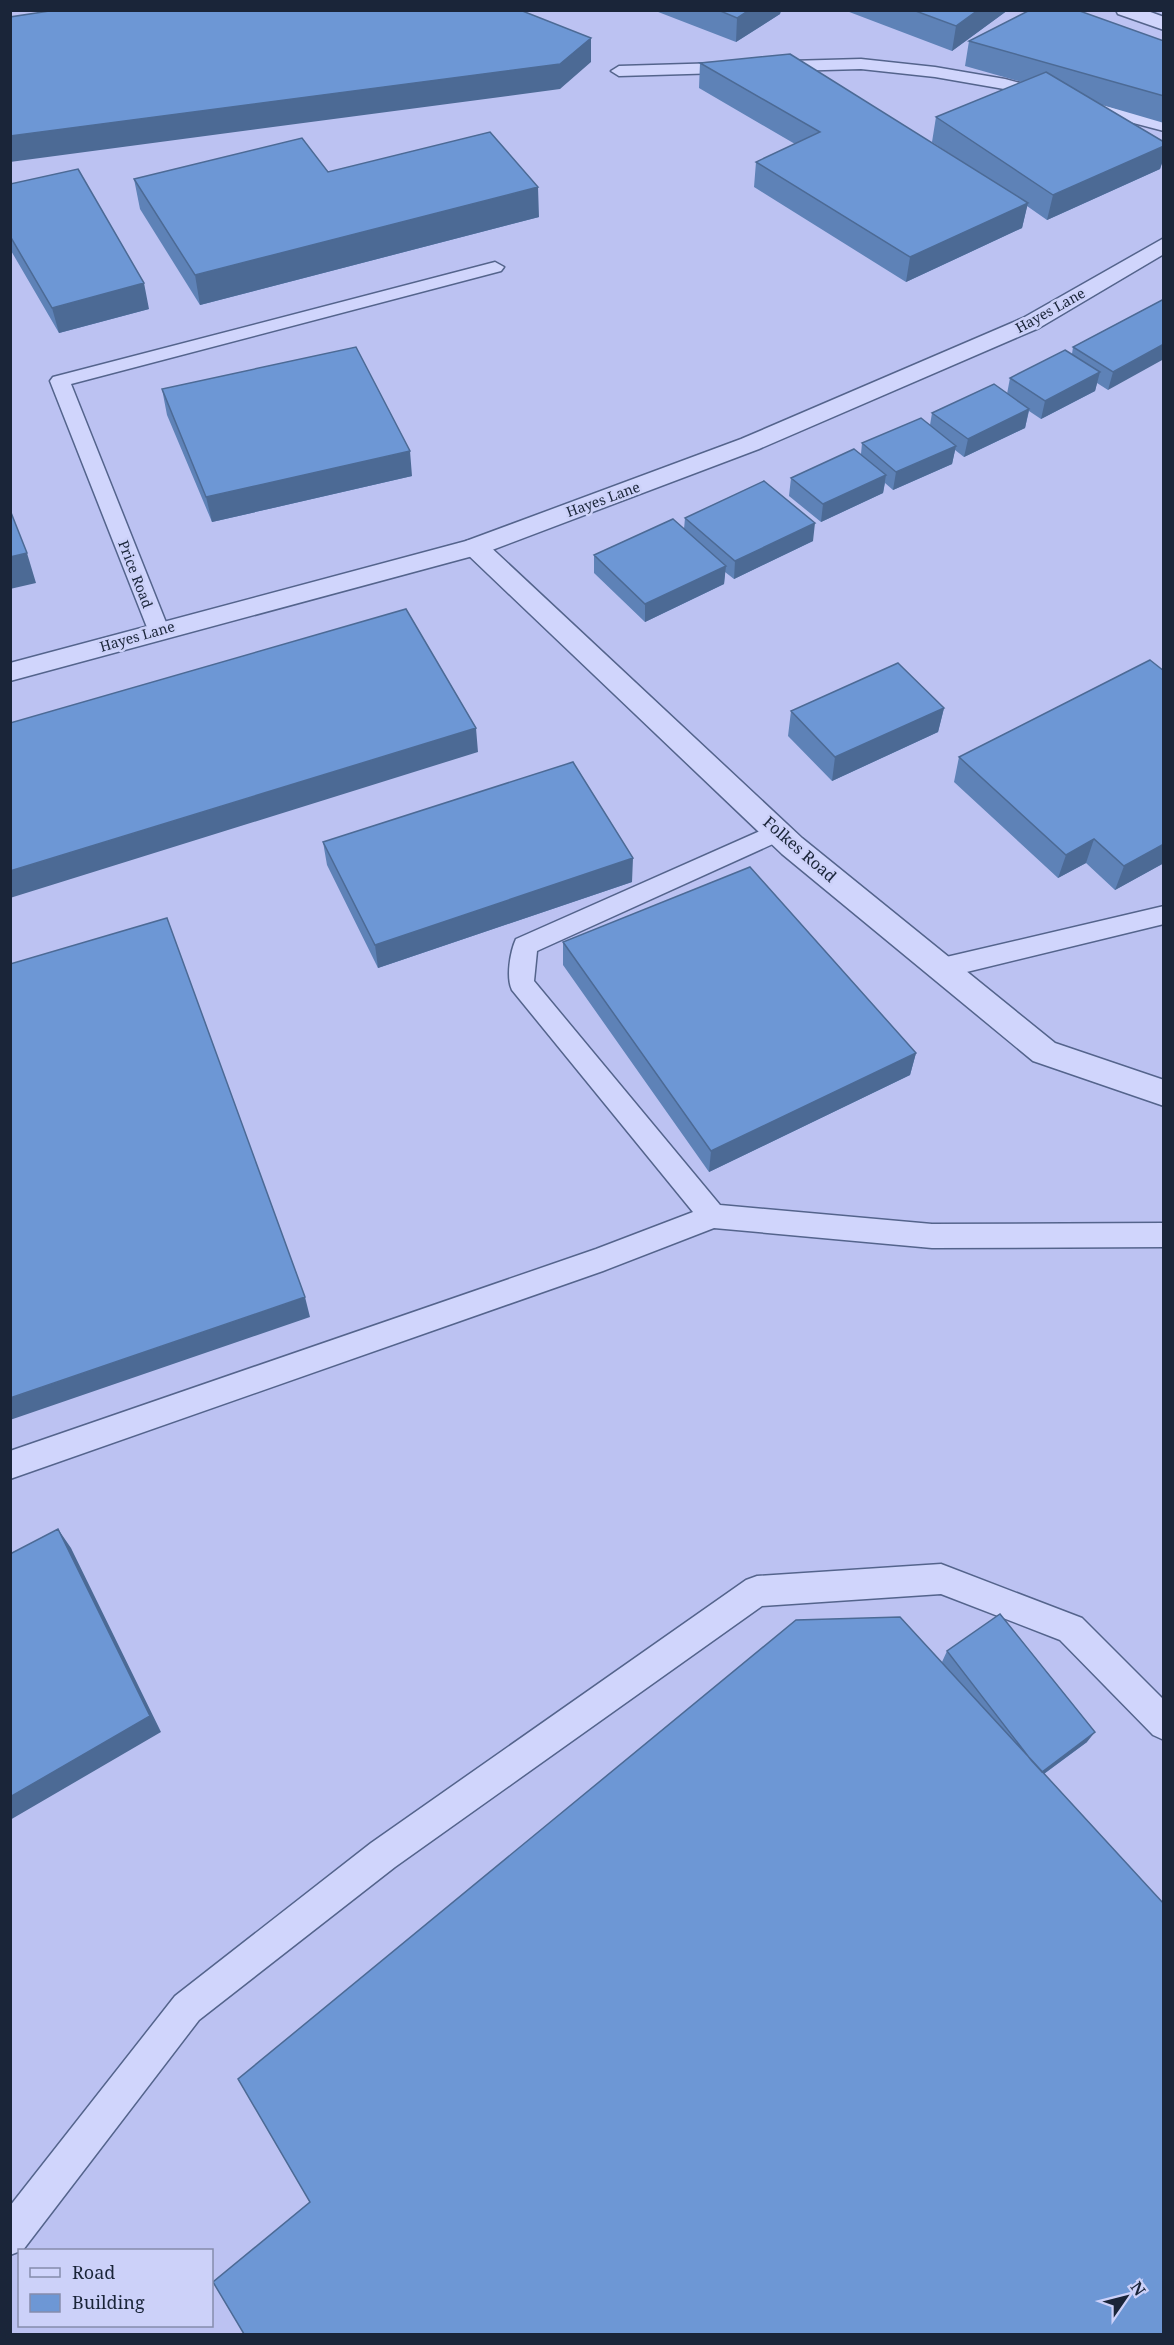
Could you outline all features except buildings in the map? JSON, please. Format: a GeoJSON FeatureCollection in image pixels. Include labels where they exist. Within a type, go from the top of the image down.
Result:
{"type":"FeatureCollection","features":[{"type":"Feature","properties":{"kind":"street"},"geometry":{"type":"LineString","coordinates":[[1125,10],[1164,24]]}},
{"type":"Feature","properties":{"kind":"street","name":"Hayes Lane"},"geometry":{"type":"LineString","coordinates":[[10,672],[158,630],[475,547],[750,444],[1031,323],[1164,244]]}},
{"type":"Feature","properties":{"kind":"street","name":"Folkes Road"},"geometry":{"type":"LineString","coordinates":[[475,547],[778,832],[1044,1052],[1164,1093]]}},
{"type":"Feature","properties":{"kind":"lane"},"geometry":{"type":"LineString","coordinates":[[619,71],[861,64],[924,70],[1005,84],[1164,126]]}},
{"type":"Feature","properties":{"kind":"lane","name":"Price Road"},"geometry":{"type":"LineString","coordinates":[[158,630],[60,381],[495,267]]}},
{"type":"Feature","properties":{"kind":"lane"},"geometry":{"type":"LineString","coordinates":[[713,1216],[521,983],[525,946],[778,832]]}},
{"type":"Feature","properties":{"kind":"lane"},"geometry":{"type":"LineString","coordinates":[[942,968],[1109,930],[1164,915]]}},
{"type":"Feature","properties":{"kind":"lane"},"geometry":{"type":"LineString","coordinates":[[10,1465],[603,1259],[713,1216],[932,1236],[1164,1235]]}},
{"type":"Feature","properties":{"kind":"lane"},"geometry":{"type":"LineString","coordinates":[[10,2237],[187,2008],[393,1848],[757,1591],[942,1579],[1071,1629],[1164,1724]]}}]}
